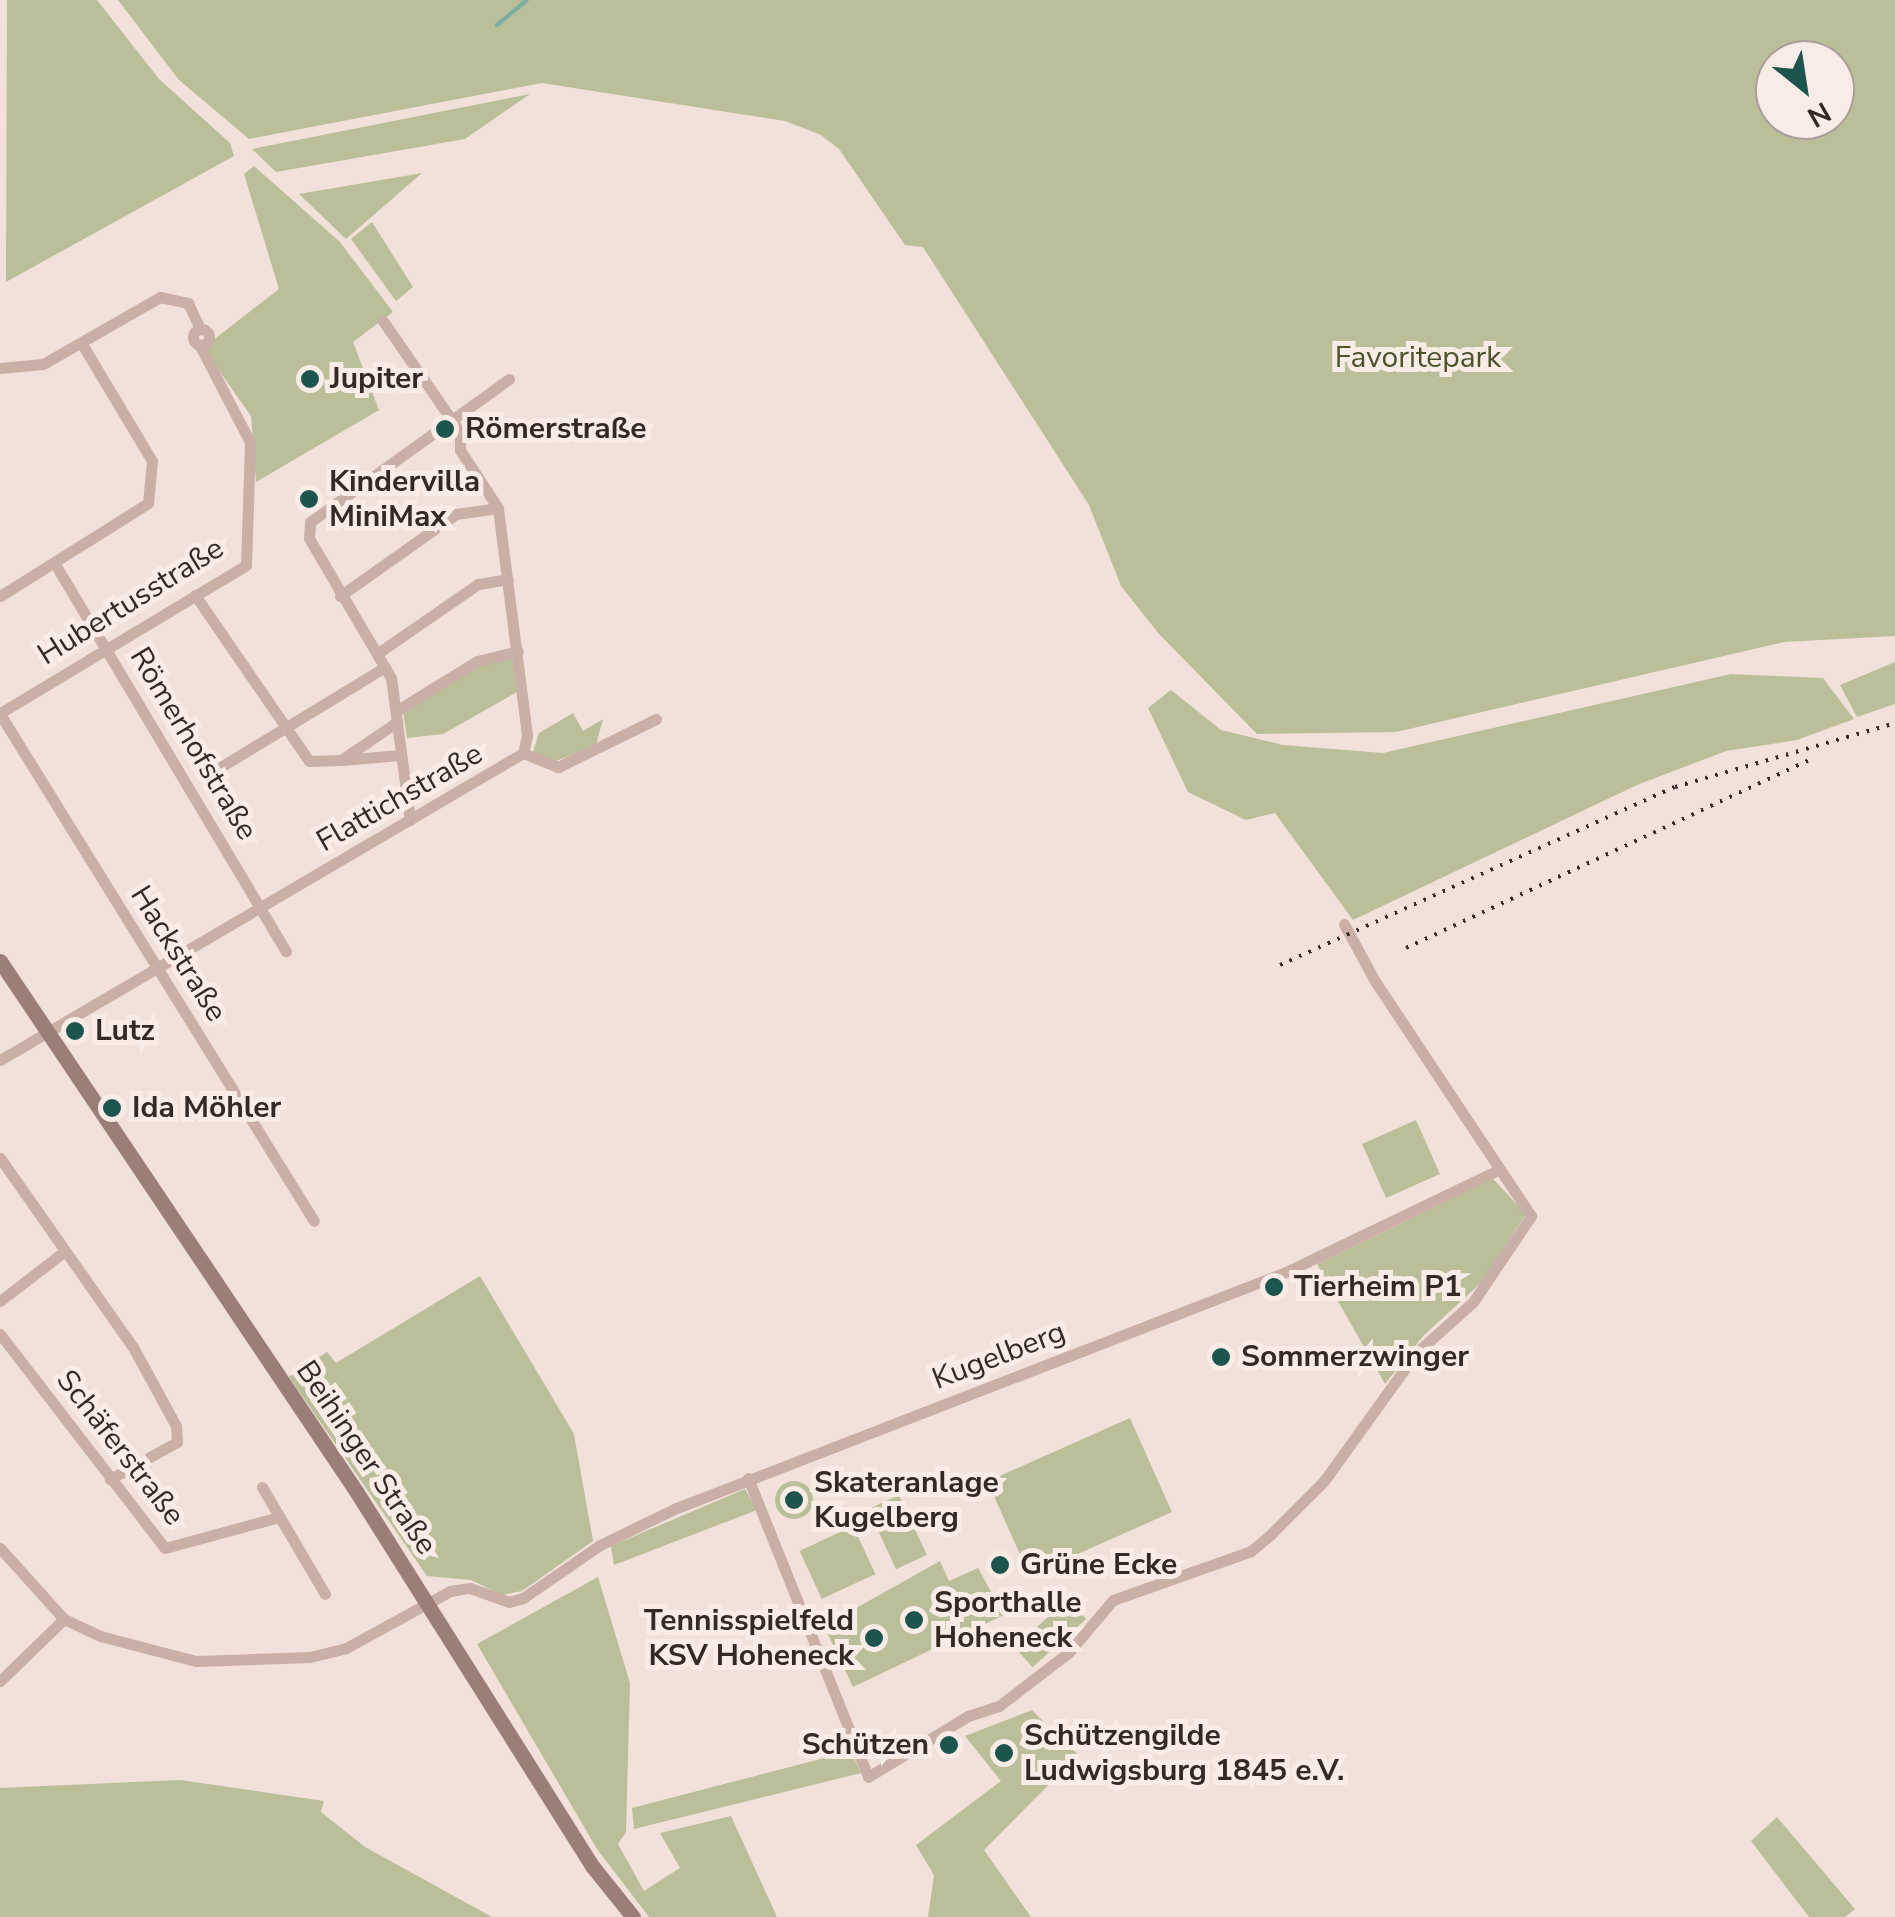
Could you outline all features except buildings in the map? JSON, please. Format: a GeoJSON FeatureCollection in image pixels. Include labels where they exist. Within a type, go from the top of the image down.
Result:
{"type":"FeatureCollection","features":[{"type":"Feature","properties":{"kind":"main road","name":"Beihinger Straße"},"geometry":{"type":"LineString","coordinates":[[0,962],[428,1602],[594,1867],[633,1917]]}},
{"type":"Feature","properties":{"kind":"street","name":"Hubertusstraße"},"geometry":{"type":"LineString","coordinates":[[0,714],[246,565],[250,442],[199,344],[208,338],[188,303],[167,296],[82,344]]}},
{"type":"Feature","properties":{"kind":"street","name":"Flattichstraße"},"geometry":{"type":"LineString","coordinates":[[0,1060],[523,754],[528,735],[498,508],[460,450],[462,436],[383,321]]}},
{"type":"Feature","properties":{"kind":"street"},"geometry":{"type":"LineString","coordinates":[[0,368],[44,364],[82,344],[152,461],[150,494],[140,510],[0,596]]}},
{"type":"Feature","properties":{"kind":"street"},"geometry":{"type":"LineString","coordinates":[[410,820],[397,717],[384,667],[309,538],[310,522],[509,380]]}},
{"type":"Feature","properties":{"kind":"street"},"geometry":{"type":"LineString","coordinates":[[340,596],[456,514],[498,508]]}},
{"type":"Feature","properties":{"kind":"street","name":"Römerhofstraße"},"geometry":{"type":"LineString","coordinates":[[55,564],[286,951]]}},
{"type":"Feature","properties":{"kind":"street"},"geometry":{"type":"LineString","coordinates":[[378,652],[478,584],[508,579]]}},
{"type":"Feature","properties":{"kind":"street"},"geometry":{"type":"LineString","coordinates":[[195,595],[309,761],[400,755]]}},
{"type":"Feature","properties":{"kind":"street"},"geometry":{"type":"LineString","coordinates":[[341,760],[477,662],[518,651]]}},
{"type":"Feature","properties":{"kind":"street"},"geometry":{"type":"LineString","coordinates":[[214,771],[384,667]]}},
{"type":"Feature","properties":{"kind":"street","name":"Hackstraße"},"geometry":{"type":"LineString","coordinates":[[0,714],[314,1221]]}},
{"type":"Feature","properties":{"kind":"street"},"geometry":{"type":"LineString","coordinates":[[523,754],[558,767],[656,720]]}},
{"type":"Feature","properties":{"kind":"street"},"geometry":{"type":"LineString","coordinates":[[748,1478],[868,1777],[968,1716],[999,1706],[1069,1652],[1113,1600],[1251,1551],[1324,1481],[1416,1352],[1473,1302],[1532,1216],[1498,1170],[1344,924]]}},
{"type":"Feature","properties":{"kind":"street"},"geometry":{"type":"LineString","coordinates":[[0,1158],[133,1347],[176,1426],[176,1442],[110,1479]]}},
{"type":"Feature","properties":{"kind":"street","name":"Kugelberg"},"geometry":{"type":"LineString","coordinates":[[428,1602],[460,1588],[497,1601],[523,1598],[600,1545],[748,1478],[1286,1272],[1498,1170]]}},
{"type":"Feature","properties":{"kind":"street"},"geometry":{"type":"LineString","coordinates":[[0,1302],[65,1251]]}},
{"type":"Feature","properties":{"kind":"street","name":"Schäferstraße"},"geometry":{"type":"LineString","coordinates":[[0,1334],[165,1548],[279,1517]]}},
{"type":"Feature","properties":{"kind":"street"},"geometry":{"type":"LineString","coordinates":[[262,1487],[324,1594]]}},
{"type":"Feature","properties":{"kind":"street"},"geometry":{"type":"LineString","coordinates":[[0,1548],[64,1619],[142,1650],[238,1664],[346,1648],[428,1602]]}},
{"type":"Feature","properties":{"kind":"street"},"geometry":{"type":"LineString","coordinates":[[0,1682],[64,1619]]}},
{"type":"Feature","properties":{"kind":"green space"},"geometry":{"type":"Polygon","coordinates":[[[7,0],[97,0],[159,79],[230,143],[234,156],[6,282],[7,0]]]}},
{"type":"Feature","properties":{"kind":"green space","name":"Favoritepark"},"geometry":{"type":"Polygon","coordinates":[[[118,0],[1895,0],[1895,636],[1784,642],[1396,732],[1257,734],[1159,634],[1121,586],[1089,505],[923,247],[905,245],[839,149],[821,135],[785,121],[542,83],[249,139],[179,80],[118,0]]]}},
{"type":"Feature","properties":{"kind":"green space"},"geometry":{"type":"Polygon","coordinates":[[[530,94],[465,139],[276,172],[252,149],[530,94]]]}},
{"type":"Feature","properties":{"kind":"green space"},"geometry":{"type":"Polygon","coordinates":[[[254,166],[340,242],[393,312],[353,342],[379,410],[256,482],[251,416],[203,348],[279,289],[244,174],[254,166]]]}},
{"type":"Feature","properties":{"kind":"green space"},"geometry":{"type":"Polygon","coordinates":[[[422,173],[346,239],[299,194],[422,173]]]}},
{"type":"Feature","properties":{"kind":"green space"},"geometry":{"type":"Polygon","coordinates":[[[372,222],[413,287],[396,301],[351,239],[372,222]]]}},
{"type":"Feature","properties":{"kind":"green space"},"geometry":{"type":"Polygon","coordinates":[[[512,657],[517,692],[443,734],[407,738],[403,711],[479,663],[512,657]]]}},
{"type":"Feature","properties":{"kind":"green space"},"geometry":{"type":"Polygon","coordinates":[[[1895,662],[1895,704],[1857,717],[1840,685],[1895,662]]]}},
{"type":"Feature","properties":{"kind":"green space"},"geometry":{"type":"Polygon","coordinates":[[[1731,674],[1823,678],[1854,719],[1797,740],[1726,751],[1637,785],[1353,920],[1275,813],[1246,820],[1188,792],[1148,708],[1171,690],[1221,730],[1283,745],[1383,753],[1731,674]]]}},
{"type":"Feature","properties":{"kind":"green space"},"geometry":{"type":"Polygon","coordinates":[[[573,713],[583,731],[603,719],[596,745],[554,762],[533,752],[539,733],[573,713]]]}},
{"type":"Feature","properties":{"kind":"green space"},"geometry":{"type":"Polygon","coordinates":[[[1416,1120],[1440,1174],[1386,1198],[1362,1144],[1416,1120]]]}},
{"type":"Feature","properties":{"kind":"green space"},"geometry":{"type":"Polygon","coordinates":[[[1493,1179],[1526,1214],[1481,1283],[1424,1335],[1385,1384],[1317,1264],[1493,1179]]]}},
{"type":"Feature","properties":{"kind":"green space"},"geometry":{"type":"Polygon","coordinates":[[[480,1276],[574,1434],[593,1541],[522,1591],[502,1595],[471,1580],[427,1576],[289,1377],[327,1352],[336,1363],[480,1276]]]}},
{"type":"Feature","properties":{"kind":"green space"},"geometry":{"type":"Polygon","coordinates":[[[1130,1418],[1172,1512],[1029,1576],[987,1481],[1130,1418]]]}},
{"type":"Feature","properties":{"kind":"green space","name":"Skateranlage Kugelberg"},"geometry":{"type":"Polygon","coordinates":[[[794,1481],[807,1487],[813,1500],[807,1513],[794,1519],[781,1513],[775,1500],[781,1487],[794,1481]]]}},
{"type":"Feature","properties":{"kind":"green space"},"geometry":{"type":"Polygon","coordinates":[[[745,1489],[757,1510],[614,1565],[611,1546],[745,1489]]]}},
{"type":"Feature","properties":{"kind":"green space"},"geometry":{"type":"Polygon","coordinates":[[[899,1495],[927,1555],[896,1569],[868,1509],[899,1495]]]}},
{"type":"Feature","properties":{"kind":"green space"},"geometry":{"type":"Polygon","coordinates":[[[853,1526],[875,1574],[822,1599],[800,1551],[853,1526]]]}},
{"type":"Feature","properties":{"kind":"green space","name":"Sporthalle Hoheneck"},"geometry":{"type":"Polygon","coordinates":[[[940,1561],[949,1581],[978,1568],[1004,1615],[853,1687],[824,1626],[940,1561]]]}},
{"type":"Feature","properties":{"kind":"green space"},"geometry":{"type":"Polygon","coordinates":[[[598,1577],[630,1683],[626,1832],[618,1844],[644,1891],[680,1868],[660,1833],[731,1816],[777,1917],[649,1917],[597,1849],[477,1644],[598,1577]]]}},
{"type":"Feature","properties":{"kind":"green space"},"geometry":{"type":"Polygon","coordinates":[[[1068,1599],[1086,1619],[1033,1667],[1014,1647],[1068,1599]]]}},
{"type":"Feature","properties":{"kind":"green space"},"geometry":{"type":"Polygon","coordinates":[[[1032,1710],[1049,1727],[1046,1732],[1052,1726],[1078,1755],[984,1850],[1031,1917],[928,1917],[934,1875],[916,1845],[1001,1781],[965,1736],[1032,1710]]]}},
{"type":"Feature","properties":{"kind":"green space"},"geometry":{"type":"Polygon","coordinates":[[[851,1751],[861,1773],[634,1829],[632,1808],[851,1751]]]}},
{"type":"Feature","properties":{"kind":"green space"},"geometry":{"type":"Polygon","coordinates":[[[180,1780],[324,1801],[321,1812],[365,1847],[492,1917],[0,1917],[0,1788],[180,1780]]]}},
{"type":"Feature","properties":{"kind":"green space"},"geometry":{"type":"Polygon","coordinates":[[[1777,1817],[1855,1909],[1845,1917],[1809,1917],[1751,1841],[1777,1817]]]}},
{"type":"Feature","properties":{"kind":"waterway"},"geometry":{"type":"LineString","coordinates":[[497,25],[527,0]]}},
{"type":"Feature","properties":{"kind":"railway"},"geometry":{"type":"LineString","coordinates":[[1280,965],[1675,787],[1895,723]]}},
{"type":"Feature","properties":{"kind":"railway"},"geometry":{"type":"LineString","coordinates":[[1406,948],[1814,758]]}},
{"type":"Feature","properties":{"kind":"place","name":"Jupiter"},"geometry":{"type":"Point","coordinates":[310,379]}},
{"type":"Feature","properties":{"kind":"place","name":"Römerstraße"},"geometry":{"type":"Point","coordinates":[445,429]}},
{"type":"Feature","properties":{"kind":"place","name":"Kindervilla MiniMax"},"geometry":{"type":"Point","coordinates":[309,499]}},
{"type":"Feature","properties":{"kind":"place","name":"Lutz"},"geometry":{"type":"Point","coordinates":[75,1031]}},
{"type":"Feature","properties":{"kind":"place","name":"Ida Möhler"},"geometry":{"type":"Point","coordinates":[112,1108]}},
{"type":"Feature","properties":{"kind":"place","name":"Tierheim P1"},"geometry":{"type":"Point","coordinates":[1274,1287]}},
{"type":"Feature","properties":{"kind":"place","name":"Sommerzwinger"},"geometry":{"type":"Point","coordinates":[1221,1357]}},
{"type":"Feature","properties":{"kind":"place","name":"Skateranlage Kugelberg"},"geometry":{"type":"Point","coordinates":[794,1500]}},
{"type":"Feature","properties":{"kind":"place","name":"Grüne Ecke"},"geometry":{"type":"Point","coordinates":[1000,1565]}},
{"type":"Feature","properties":{"kind":"place","name":"Sporthalle Hoheneck"},"geometry":{"type":"Point","coordinates":[914,1620]}},
{"type":"Feature","properties":{"kind":"place","name":"Tennisspielfeld KSV Hoheneck"},"geometry":{"type":"Point","coordinates":[874,1638]}},
{"type":"Feature","properties":{"kind":"place","name":"Schützen"},"geometry":{"type":"Point","coordinates":[949,1745]}},
{"type":"Feature","properties":{"kind":"place","name":"Schützengilde Ludwigsburg 1845 e.V."},"geometry":{"type":"Point","coordinates":[1004,1753]}}]}
